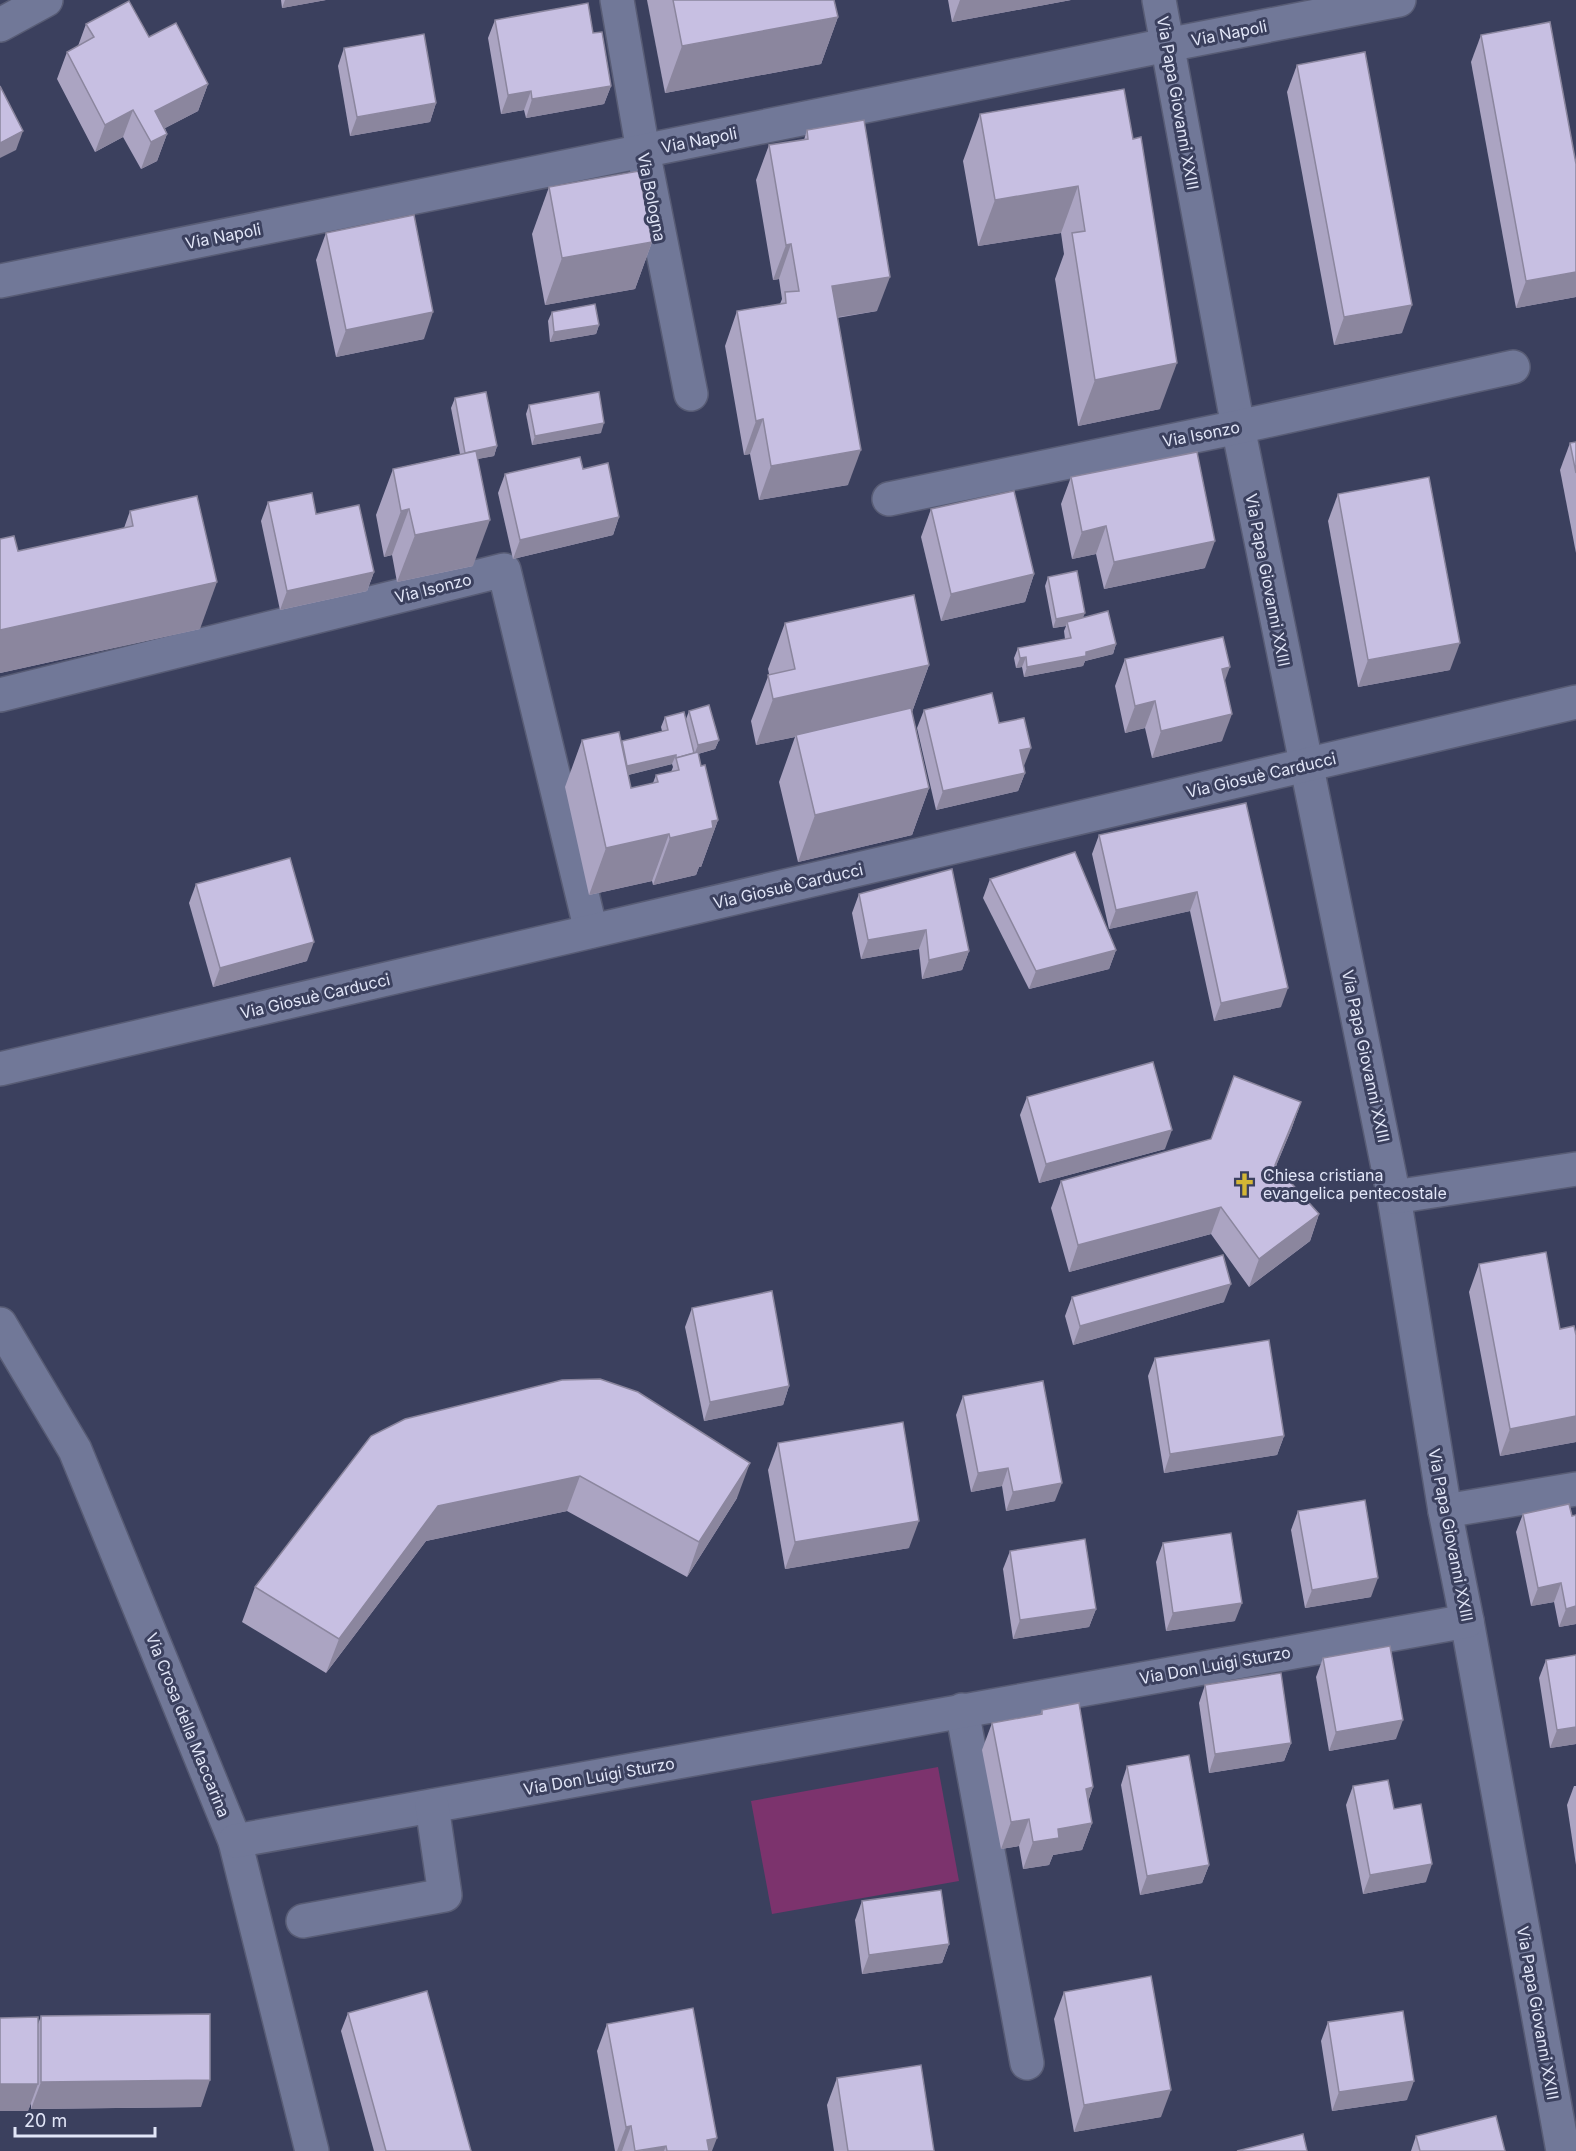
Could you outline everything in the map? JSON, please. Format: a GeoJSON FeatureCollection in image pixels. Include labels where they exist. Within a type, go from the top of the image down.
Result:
{"type":"FeatureCollection","features":[{"type":"Feature","properties":{"kind":"street"},"geometry":{"type":"LineString","coordinates":[[0,24],[46,0]]}},
{"type":"Feature","properties":{"kind":"street","name":"Via Bologna"},"geometry":{"type":"LineString","coordinates":[[617,0],[643,151],[691,394]]}},
{"type":"Feature","properties":{"kind":"street","name":"Via Papa Giovanni XXIII"},"geometry":{"type":"LineString","coordinates":[[1159,0],[1238,427],[1394,1197],[1445,1511],[1563,2151]]}},
{"type":"Feature","properties":{"kind":"street","name":"Via Napoli"},"geometry":{"type":"LineString","coordinates":[[0,281],[1399,0]]}},
{"type":"Feature","properties":{"kind":"street","name":"Via Isonzo"},"geometry":{"type":"LineString","coordinates":[[889,499],[1514,367]]}},
{"type":"Feature","properties":{"kind":"street","name":"Via Isonzo"},"geometry":{"type":"LineString","coordinates":[[0,695],[504,570],[591,932]]}},
{"type":"Feature","properties":{"kind":"street","name":"Via Giosuè Carducci"},"geometry":{"type":"LineString","coordinates":[[0,1069],[1576,702]]}},
{"type":"Feature","properties":{"kind":"street"},"geometry":{"type":"LineString","coordinates":[[1394,1197],[1576,1169]]}},
{"type":"Feature","properties":{"kind":"street","name":"Via Crosa della Maccarina"},"geometry":{"type":"LineString","coordinates":[[0,1324],[75,1449],[235,1841],[312,2151]]}},
{"type":"Feature","properties":{"kind":"street"},"geometry":{"type":"LineString","coordinates":[[1445,1511],[1576,1489]]}},
{"type":"Feature","properties":{"kind":"street","name":"Via Don Luigi Sturzo"},"geometry":{"type":"LineString","coordinates":[[235,1841],[1467,1621]]}},
{"type":"Feature","properties":{"kind":"street"},"geometry":{"type":"LineString","coordinates":[[962,1710],[1027,2063]]}},
{"type":"Feature","properties":{"kind":"street"},"geometry":{"type":"LineString","coordinates":[[303,1921],[445,1895],[432,1806]]}},
{"type":"Feature","properties":{"kind":"shaded area"},"geometry":{"type":"Polygon","coordinates":[[[938,1767],[959,1881],[772,1914],[751,1801],[938,1767]]]}},
{"type":"Feature","properties":{"kind":"building"},"geometry":{"type":"Polygon","coordinates":[[[673,0],[834,0],[838,17],[682,46],[673,0]]]}},
{"type":"Feature","properties":{"kind":"building"},"geometry":{"type":"Polygon","coordinates":[[[129,1],[149,37],[176,23],[208,84],[155,111],[167,134],[151,142],[133,110],[105,125],[67,52],[94,37],[86,24],[129,1]]]}},
{"type":"Feature","properties":{"kind":"building"},"geometry":{"type":"Polygon","coordinates":[[[588,3],[593,33],[602,32],[611,86],[532,99],[531,91],[508,95],[495,20],[588,3]]]}},
{"type":"Feature","properties":{"kind":"building"},"geometry":{"type":"Polygon","coordinates":[[[1550,22],[1576,164],[1576,272],[1526,281],[1481,35],[1550,22]]]}},
{"type":"Feature","properties":{"kind":"building"},"geometry":{"type":"Polygon","coordinates":[[[424,34],[436,103],[357,117],[344,48],[424,34]]]}},
{"type":"Feature","properties":{"kind":"building"},"geometry":{"type":"Polygon","coordinates":[[[1365,52],[1412,305],[1344,317],[1297,65],[1365,52]]]}},
{"type":"Feature","properties":{"kind":"building"},"geometry":{"type":"Polygon","coordinates":[[[0,86],[23,131],[0,143],[0,86]]]}},
{"type":"Feature","properties":{"kind":"building"},"geometry":{"type":"Polygon","coordinates":[[[1124,89],[1133,139],[1141,137],[1177,363],[1095,380],[1072,233],[1085,231],[1078,186],[995,200],[980,114],[1124,89]]]}},
{"type":"Feature","properties":{"kind":"building"},"geometry":{"type":"Polygon","coordinates":[[[864,120],[890,277],[832,286],[861,450],[771,466],[763,419],[756,421],[737,311],[786,303],[785,292],[799,291],[791,244],[786,245],[769,145],[808,139],[807,130],[864,120]]]}},
{"type":"Feature","properties":{"kind":"building"},"geometry":{"type":"Polygon","coordinates":[[[639,171],[652,242],[562,258],[549,187],[639,171]]]}},
{"type":"Feature","properties":{"kind":"building"},"geometry":{"type":"Polygon","coordinates":[[[414,215],[433,312],[346,330],[326,233],[414,215]]]}},
{"type":"Feature","properties":{"kind":"building"},"geometry":{"type":"Polygon","coordinates":[[[595,304],[599,325],[554,332],[552,312],[595,304]]]}},
{"type":"Feature","properties":{"kind":"building"},"geometry":{"type":"Polygon","coordinates":[[[486,392],[497,446],[465,453],[455,398],[486,392]]]}},
{"type":"Feature","properties":{"kind":"building"},"geometry":{"type":"Polygon","coordinates":[[[599,392],[604,423],[535,436],[529,405],[599,392]]]}},
{"type":"Feature","properties":{"kind":"building"},"geometry":{"type":"Polygon","coordinates":[[[1576,442],[1576,473],[1570,443],[1576,442]]]}},
{"type":"Feature","properties":{"kind":"building"},"geometry":{"type":"Polygon","coordinates":[[[476,451],[490,520],[415,535],[409,509],[401,511],[393,469],[476,451]]]}},
{"type":"Feature","properties":{"kind":"building"},"geometry":{"type":"Polygon","coordinates":[[[1197,452],[1215,541],[1114,562],[1106,526],[1082,532],[1071,477],[1197,452]]]}},
{"type":"Feature","properties":{"kind":"building"},"geometry":{"type":"Polygon","coordinates":[[[580,457],[583,469],[608,463],[619,517],[520,540],[505,474],[580,457]]]}},
{"type":"Feature","properties":{"kind":"building"},"geometry":{"type":"Polygon","coordinates":[[[1429,477],[1460,643],[1368,660],[1338,494],[1429,477]]]}},
{"type":"Feature","properties":{"kind":"building"},"geometry":{"type":"Polygon","coordinates":[[[1014,491],[1034,574],[951,594],[931,509],[1014,491]]]}},
{"type":"Feature","properties":{"kind":"building"},"geometry":{"type":"Polygon","coordinates":[[[312,493],[316,514],[359,505],[374,572],[287,591],[268,502],[312,493]]]}},
{"type":"Feature","properties":{"kind":"building"},"geometry":{"type":"Polygon","coordinates":[[[197,496],[217,582],[0,630],[0,539],[14,536],[18,551],[133,526],[130,511],[197,496]]]}},
{"type":"Feature","properties":{"kind":"building"},"geometry":{"type":"Polygon","coordinates":[[[1077,571],[1085,613],[1056,619],[1048,577],[1077,571]]]}},
{"type":"Feature","properties":{"kind":"building"},"geometry":{"type":"Polygon","coordinates":[[[914,595],[929,665],[773,699],[768,675],[795,669],[785,623],[914,595]]]}},
{"type":"Feature","properties":{"kind":"building"},"geometry":{"type":"Polygon","coordinates":[[[1108,611],[1116,644],[1086,652],[1086,656],[1027,667],[1026,657],[1020,658],[1018,648],[1071,638],[1067,622],[1108,611]]]}},
{"type":"Feature","properties":{"kind":"building"},"geometry":{"type":"Polygon","coordinates":[[[1223,637],[1230,667],[1222,669],[1232,714],[1161,731],[1155,701],[1135,706],[1125,659],[1223,637]]]}},
{"type":"Feature","properties":{"kind":"building"},"geometry":{"type":"Polygon","coordinates":[[[992,693],[999,723],[1024,718],[1031,748],[1020,750],[1025,773],[943,791],[924,710],[992,693]]]}},
{"type":"Feature","properties":{"kind":"building"},"geometry":{"type":"Polygon","coordinates":[[[709,705],[719,740],[698,745],[689,711],[709,705]]]}},
{"type":"Feature","properties":{"kind":"building"},"geometry":{"type":"Polygon","coordinates":[[[911,708],[929,788],[815,815],[796,735],[911,708]]]}},
{"type":"Feature","properties":{"kind":"building"},"geometry":{"type":"Polygon","coordinates":[[[684,712],[694,753],[627,766],[622,741],[668,730],[665,717],[684,712]]]}},
{"type":"Feature","properties":{"kind":"building"},"geometry":{"type":"Polygon","coordinates":[[[619,732],[631,788],[658,782],[656,775],[679,770],[676,758],[698,752],[701,766],[705,765],[718,820],[712,821],[713,828],[670,838],[669,834],[606,848],[582,740],[619,732]]]}},
{"type":"Feature","properties":{"kind":"building"},"geometry":{"type":"Polygon","coordinates":[[[1246,803],[1288,988],[1221,1003],[1197,892],[1116,910],[1099,835],[1246,803]]]}},
{"type":"Feature","properties":{"kind":"building"},"geometry":{"type":"Polygon","coordinates":[[[1075,852],[1116,950],[1036,971],[990,879],[1075,852]]]}},
{"type":"Feature","properties":{"kind":"building"},"geometry":{"type":"Polygon","coordinates":[[[290,858],[314,942],[220,968],[196,884],[290,858]]]}},
{"type":"Feature","properties":{"kind":"building"},"geometry":{"type":"Polygon","coordinates":[[[952,869],[969,951],[929,960],[926,930],[868,940],[859,894],[952,869]]]}},
{"type":"Feature","properties":{"kind":"building"},"geometry":{"type":"Polygon","coordinates":[[[1153,1062],[1172,1130],[1046,1164],[1027,1097],[1153,1062]]]}},
{"type":"Feature","properties":{"kind":"building"},"geometry":{"type":"Polygon","coordinates":[[[1234,1076],[1301,1102],[1275,1165],[1319,1214],[1259,1259],[1221,1207],[1078,1245],[1061,1181],[1211,1139],[1234,1076]]]}},
{"type":"Feature","properties":{"kind":"building"},"geometry":{"type":"Polygon","coordinates":[[[1546,1252],[1560,1329],[1574,1326],[1576,1335],[1576,1416],[1510,1429],[1479,1264],[1546,1252]]]}},
{"type":"Feature","properties":{"kind":"building"},"geometry":{"type":"Polygon","coordinates":[[[1223,1255],[1231,1284],[1080,1326],[1072,1297],[1223,1255]]]}},
{"type":"Feature","properties":{"kind":"building"},"geometry":{"type":"Polygon","coordinates":[[[772,1291],[789,1386],[710,1402],[692,1308],[772,1291]]]}},
{"type":"Feature","properties":{"kind":"building"},"geometry":{"type":"Polygon","coordinates":[[[1269,1340],[1284,1436],[1170,1454],[1155,1358],[1269,1340]]]}},
{"type":"Feature","properties":{"kind":"building"},"geometry":{"type":"Polygon","coordinates":[[[600,1379],[638,1392],[750,1463],[699,1542],[580,1476],[438,1506],[339,1639],[255,1587],[371,1436],[405,1419],[562,1380],[600,1379]]]}},
{"type":"Feature","properties":{"kind":"building"},"geometry":{"type":"Polygon","coordinates":[[[1043,1381],[1062,1483],[1013,1492],[1008,1468],[978,1473],[963,1396],[1043,1381]]]}},
{"type":"Feature","properties":{"kind":"building"},"geometry":{"type":"Polygon","coordinates":[[[903,1422],[919,1521],[795,1542],[778,1443],[903,1422]]]}},
{"type":"Feature","properties":{"kind":"building"},"geometry":{"type":"Polygon","coordinates":[[[1365,1500],[1378,1578],[1312,1590],[1298,1511],[1365,1500]]]}},
{"type":"Feature","properties":{"kind":"building"},"geometry":{"type":"Polygon","coordinates":[[[1569,1504],[1572,1516],[1576,1515],[1576,1606],[1566,1609],[1561,1583],[1538,1588],[1523,1514],[1569,1504]]]}},
{"type":"Feature","properties":{"kind":"building"},"geometry":{"type":"Polygon","coordinates":[[[1231,1533],[1242,1603],[1173,1613],[1163,1543],[1231,1533]]]}},
{"type":"Feature","properties":{"kind":"building"},"geometry":{"type":"Polygon","coordinates":[[[1085,1539],[1096,1609],[1020,1620],[1010,1551],[1085,1539]]]}},
{"type":"Feature","properties":{"kind":"building"},"geometry":{"type":"Polygon","coordinates":[[[1390,1646],[1403,1720],[1336,1732],[1323,1658],[1390,1646]]]}},
{"type":"Feature","properties":{"kind":"building"},"geometry":{"type":"Polygon","coordinates":[[[1576,1655],[1576,1727],[1557,1730],[1546,1660],[1576,1655]]]}},
{"type":"Feature","properties":{"kind":"building"},"geometry":{"type":"Polygon","coordinates":[[[1281,1673],[1291,1743],[1215,1754],[1205,1685],[1281,1673]]]}},
{"type":"Feature","properties":{"kind":"building"},"geometry":{"type":"Polygon","coordinates":[[[1079,1703],[1093,1787],[1086,1789],[1092,1823],[1058,1829],[1059,1838],[1033,1842],[1029,1819],[1011,1822],[992,1723],[1042,1714],[1042,1710],[1079,1703]]]}},
{"type":"Feature","properties":{"kind":"building"},"geometry":{"type":"Polygon","coordinates":[[[1189,1755],[1209,1865],[1147,1876],[1127,1766],[1189,1755]]]}},
{"type":"Feature","properties":{"kind":"building"},"geometry":{"type":"Polygon","coordinates":[[[1388,1780],[1394,1809],[1421,1804],[1432,1864],[1370,1875],[1353,1786],[1388,1780]]]}},
{"type":"Feature","properties":{"kind":"building"},"geometry":{"type":"Polygon","coordinates":[[[941,1890],[949,1944],[869,1955],[862,1901],[941,1890]]]}},
{"type":"Feature","properties":{"kind":"building"},"geometry":{"type":"Polygon","coordinates":[[[1151,1976],[1171,2090],[1084,2105],[1064,1992],[1151,1976]]]}},
{"type":"Feature","properties":{"kind":"building"},"geometry":{"type":"Polygon","coordinates":[[[427,1991],[471,2151],[386,2151],[348,2013],[427,1991]]]}},
{"type":"Feature","properties":{"kind":"building"},"geometry":{"type":"Polygon","coordinates":[[[693,2008],[717,2138],[707,2140],[709,2151],[667,2151],[666,2146],[635,2151],[631,2126],[626,2127],[607,2024],[693,2008]]]}},
{"type":"Feature","properties":{"kind":"building"},"geometry":{"type":"Polygon","coordinates":[[[1403,2011],[1414,2081],[1339,2092],[1328,2022],[1403,2011]]]}},
{"type":"Feature","properties":{"kind":"building"},"geometry":{"type":"Polygon","coordinates":[[[210,2014],[210,2080],[41,2082],[41,2016],[210,2014]]]}},
{"type":"Feature","properties":{"kind":"building"},"geometry":{"type":"Polygon","coordinates":[[[38,2017],[38,2084],[0,2084],[0,2018],[38,2017]]]}},
{"type":"Feature","properties":{"kind":"building"},"geometry":{"type":"Polygon","coordinates":[[[921,2065],[934,2151],[848,2151],[837,2078],[921,2065]]]}},
{"type":"Feature","properties":{"kind":"building"},"geometry":{"type":"Polygon","coordinates":[[[1496,2116],[1505,2151],[1420,2151],[1416,2136],[1496,2116]]]}},
{"type":"Feature","properties":{"kind":"building"},"geometry":{"type":"Polygon","coordinates":[[[1303,2134],[1307,2151],[1237,2151],[1303,2134]]]}},
{"type":"Feature","properties":{"kind":"place","name":"Chiesa cristiana evangelica pentecostale"},"geometry":{"type":"Point","coordinates":[1245,1184]}}]}
